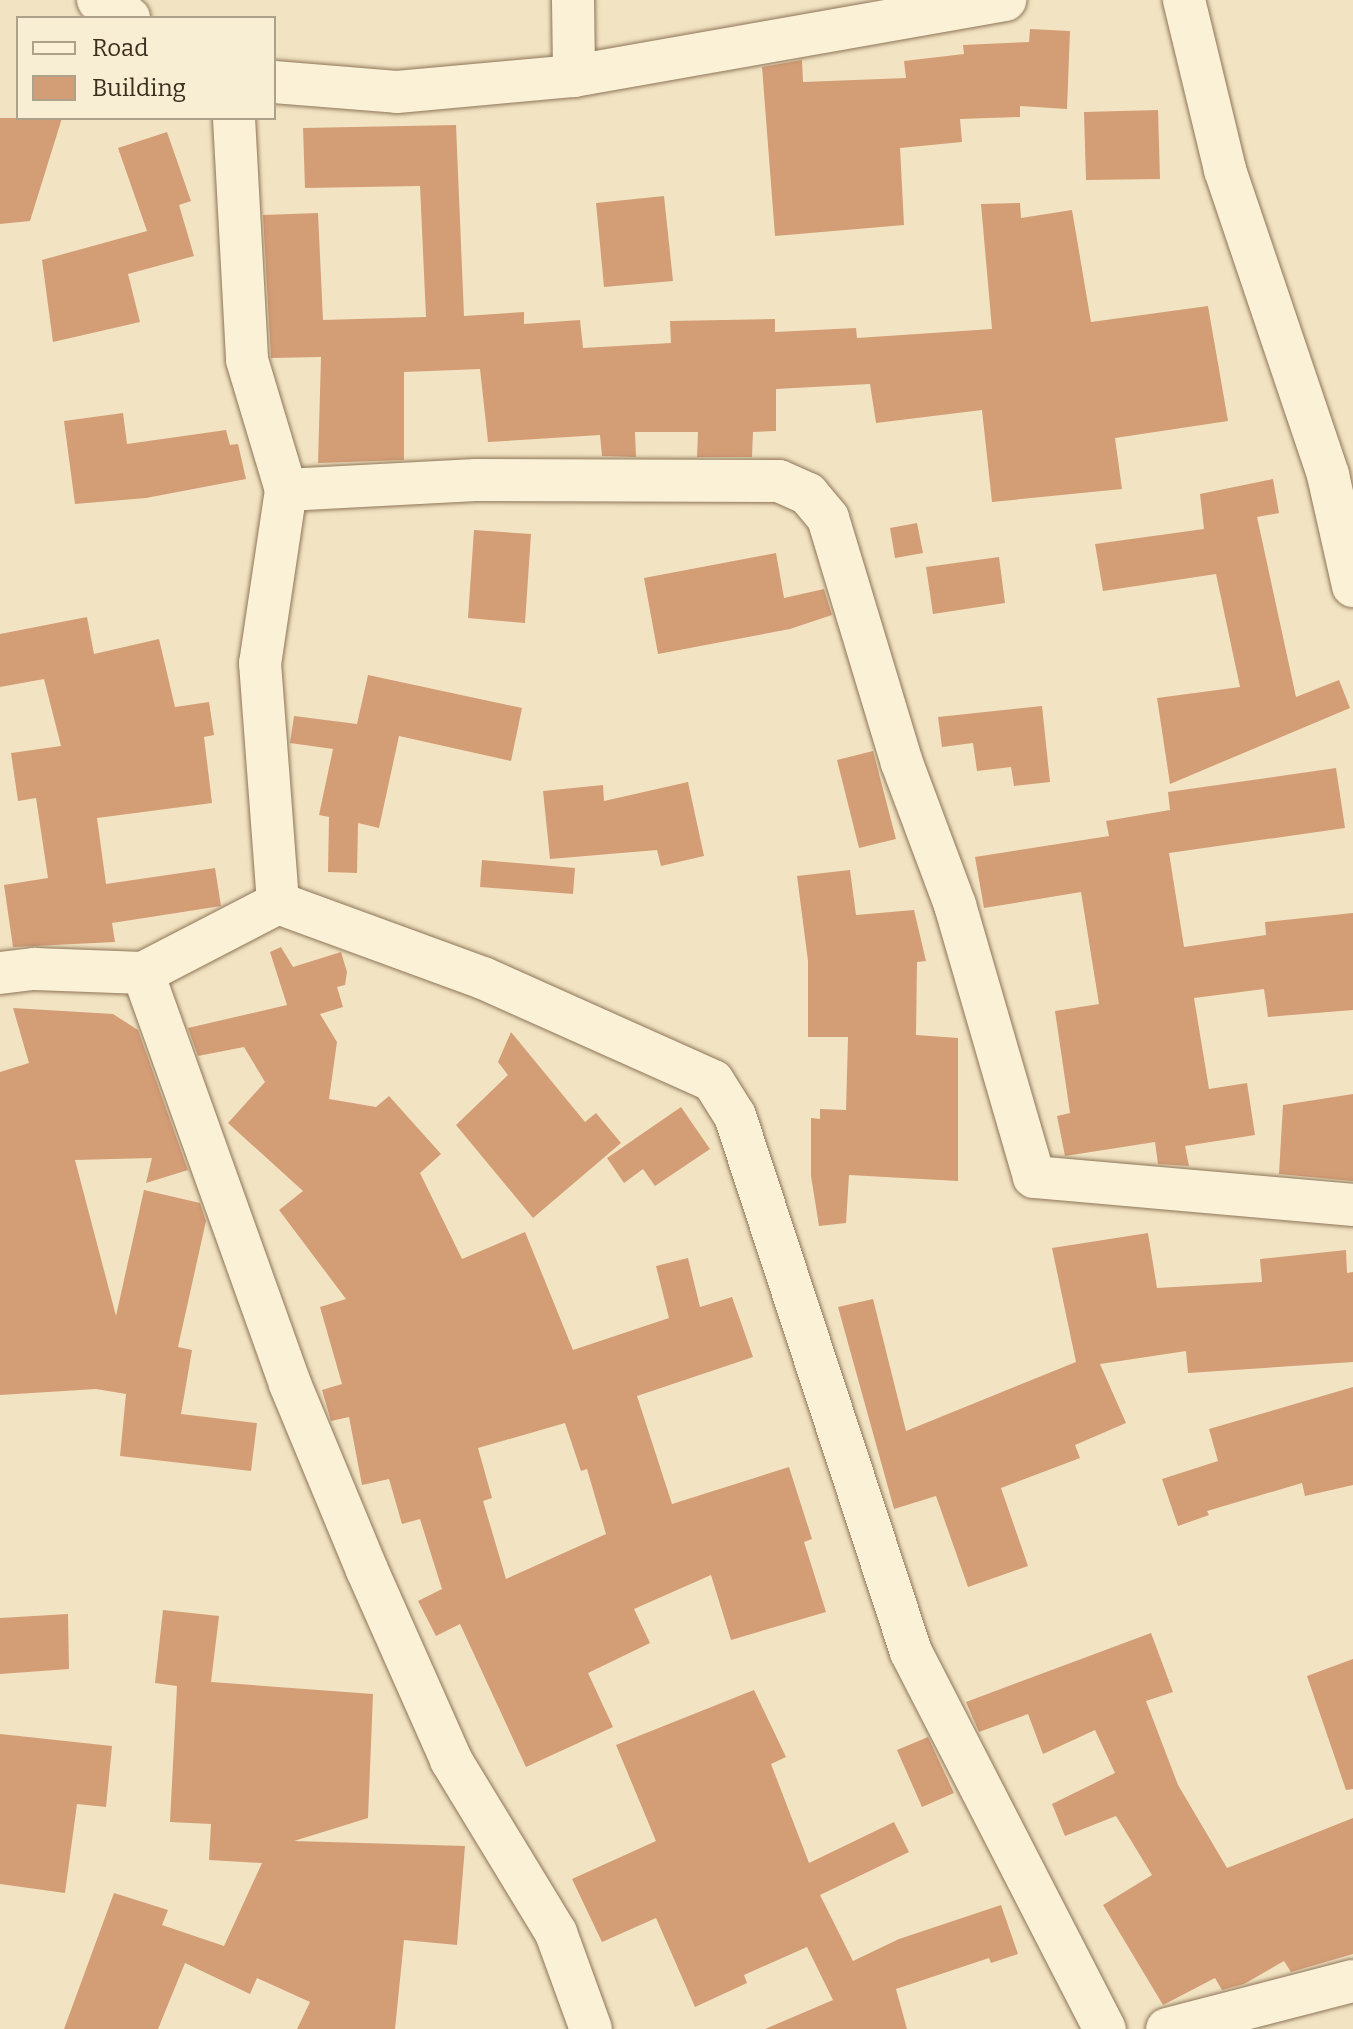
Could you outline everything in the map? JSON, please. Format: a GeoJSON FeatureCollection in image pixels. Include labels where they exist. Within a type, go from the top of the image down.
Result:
{"type":"FeatureCollection","features":[{"type":"Feature","properties":{"kind":"street"},"geometry":{"type":"LineString","coordinates":[[98,0],[126,16]]}},
{"type":"Feature","properties":{"kind":"street"},"geometry":{"type":"LineString","coordinates":[[573,0],[574,76]]}},
{"type":"Feature","properties":{"kind":"street"},"geometry":{"type":"LineString","coordinates":[[276,82],[397,92],[574,76],[1005,0]]}},
{"type":"Feature","properties":{"kind":"street"},"geometry":{"type":"LineString","coordinates":[[1184,0],[1225,170],[1328,475],[1353,586]]}},
{"type":"Feature","properties":{"kind":"street"},"geometry":{"type":"LineString","coordinates":[[234,120],[247,360],[286,490],[260,663],[278,903]]}},
{"type":"Feature","properties":{"kind":"street"},"geometry":{"type":"LineString","coordinates":[[286,490],[476,480],[779,481],[808,494],[828,518],[902,763],[955,905],[1034,1177],[1353,1205]]}},
{"type":"Feature","properties":{"kind":"street"},"geometry":{"type":"LineString","coordinates":[[0,973],[35,969],[143,973],[278,903],[483,978],[713,1081],[735,1116],[911,1652],[1105,2029]]}},
{"type":"Feature","properties":{"kind":"street"},"geometry":{"type":"LineString","coordinates":[[143,973],[290,1384],[367,1570],[451,1760],[556,1933],[591,2029]]}},
{"type":"Feature","properties":{"kind":"street"},"geometry":{"type":"LineString","coordinates":[[1167,2029],[1353,1981]]}},
{"type":"Feature","properties":{"kind":"building"},"geometry":{"type":"Polygon","coordinates":[[[1030,29],[1070,31],[1067,109],[1020,106],[1020,117],[960,119],[962,142],[900,148],[904,225],[775,236],[762,67],[802,60],[803,82],[906,78],[904,61],[964,54],[963,45],[1029,42],[1030,29]]]}},
{"type":"Feature","properties":{"kind":"building"},"geometry":{"type":"Polygon","coordinates":[[[1158,110],[1160,179],[1086,180],[1084,112],[1158,110]]]}},
{"type":"Feature","properties":{"kind":"building"},"geometry":{"type":"Polygon","coordinates":[[[0,118],[61,120],[30,221],[0,224],[0,118]]]}},
{"type":"Feature","properties":{"kind":"building"},"geometry":{"type":"Polygon","coordinates":[[[456,125],[464,316],[524,312],[524,324],[580,320],[583,348],[671,343],[670,321],[775,319],[775,332],[856,328],[857,338],[992,329],[981,204],[1020,203],[1021,218],[1072,210],[1091,322],[1208,306],[1228,421],[1115,438],[1122,489],[992,502],[982,410],[876,423],[870,384],[776,389],[776,431],[753,432],[752,457],[697,457],[698,432],[635,432],[636,457],[602,456],[600,435],[488,442],[480,369],[404,372],[404,460],[318,463],[321,357],[271,358],[263,215],[318,213],[323,320],[426,317],[420,186],[305,188],[303,128],[456,125]]]}},
{"type":"Feature","properties":{"kind":"building"},"geometry":{"type":"Polygon","coordinates":[[[167,132],[191,201],[179,205],[194,256],[128,274],[140,322],[53,342],[42,260],[147,231],[118,148],[167,132]]]}},
{"type":"Feature","properties":{"kind":"building"},"geometry":{"type":"Polygon","coordinates":[[[664,196],[673,281],[604,287],[596,203],[664,196]]]}},
{"type":"Feature","properties":{"kind":"building"},"geometry":{"type":"Polygon","coordinates":[[[123,413],[127,444],[226,430],[230,445],[238,444],[246,479],[146,498],[75,504],[64,421],[123,413]]]}},
{"type":"Feature","properties":{"kind":"building"},"geometry":{"type":"Polygon","coordinates":[[[1273,479],[1279,513],[1257,517],[1296,697],[1339,680],[1350,708],[1170,784],[1157,698],[1240,687],[1216,574],[1103,591],[1095,544],[1204,529],[1200,494],[1273,479]]]}},
{"type":"Feature","properties":{"kind":"building"},"geometry":{"type":"Polygon","coordinates":[[[917,523],[923,553],[895,558],[890,528],[917,523]]]}},
{"type":"Feature","properties":{"kind":"building"},"geometry":{"type":"Polygon","coordinates":[[[474,530],[531,534],[525,623],[468,618],[474,530]]]}},
{"type":"Feature","properties":{"kind":"building"},"geometry":{"type":"Polygon","coordinates":[[[776,553],[784,598],[824,589],[832,615],[790,629],[658,654],[644,578],[776,553]]]}},
{"type":"Feature","properties":{"kind":"building"},"geometry":{"type":"Polygon","coordinates":[[[999,557],[1005,603],[933,614],[926,567],[999,557]]]}},
{"type":"Feature","properties":{"kind":"building"},"geometry":{"type":"Polygon","coordinates":[[[87,617],[94,654],[159,639],[175,707],[209,702],[214,735],[204,737],[212,803],[97,818],[106,884],[215,868],[221,906],[112,923],[115,942],[13,947],[4,885],[48,878],[36,798],[18,801],[11,753],[61,746],[44,679],[0,687],[0,634],[87,617]]]}},
{"type":"Feature","properties":{"kind":"building"},"geometry":{"type":"Polygon","coordinates":[[[368,675],[522,708],[511,761],[399,736],[379,828],[358,823],[357,873],[328,872],[329,817],[319,815],[333,749],[290,743],[294,716],[357,724],[368,675]]]}},
{"type":"Feature","properties":{"kind":"building"},"geometry":{"type":"Polygon","coordinates":[[[1042,706],[1050,782],[1014,786],[1011,767],[977,771],[973,743],[942,747],[938,717],[1042,706]]]}},
{"type":"Feature","properties":{"kind":"building"},"geometry":{"type":"Polygon","coordinates":[[[873,751],[896,839],[859,848],[837,760],[873,751]]]}},
{"type":"Feature","properties":{"kind":"building"},"geometry":{"type":"Polygon","coordinates":[[[1336,768],[1345,828],[1169,853],[1184,947],[1266,935],[1265,922],[1353,913],[1353,1010],[1268,1017],[1264,989],[1194,998],[1209,1089],[1247,1083],[1255,1135],[1185,1146],[1189,1166],[1158,1164],[1155,1142],[1065,1156],[1057,1116],[1070,1113],[1055,1011],[1099,1004],[1081,892],[984,908],[975,857],[1109,836],[1106,821],[1170,810],[1168,792],[1336,768]]]}},
{"type":"Feature","properties":{"kind":"building"},"geometry":{"type":"Polygon","coordinates":[[[688,782],[704,856],[661,866],[657,850],[550,859],[543,791],[603,785],[604,801],[688,782]]]}},
{"type":"Feature","properties":{"kind":"building"},"geometry":{"type":"Polygon","coordinates":[[[482,860],[575,868],[573,894],[480,887],[482,860]]]}},
{"type":"Feature","properties":{"kind":"building"},"geometry":{"type":"Polygon","coordinates":[[[850,870],[856,915],[914,910],[926,961],[917,962],[916,1035],[958,1038],[958,1181],[849,1175],[846,1223],[819,1226],[811,1176],[811,1118],[820,1119],[820,1109],[846,1110],[848,1037],[808,1037],[808,961],[797,876],[850,870]]]}},
{"type":"Feature","properties":{"kind":"building"},"geometry":{"type":"Polygon","coordinates":[[[281,947],[293,967],[341,952],[347,972],[345,985],[337,987],[343,1007],[320,1014],[337,1042],[329,1099],[376,1107],[389,1096],[441,1154],[420,1173],[462,1259],[525,1232],[573,1350],[669,1318],[656,1266],[688,1258],[700,1307],[732,1297],[753,1357],[637,1396],[672,1504],[789,1467],[812,1539],[804,1542],[826,1612],[731,1640],[711,1575],[634,1609],[650,1643],[588,1673],[613,1727],[526,1767],[460,1624],[436,1636],[418,1601],[442,1589],[420,1519],[402,1524],[389,1479],[362,1485],[349,1417],[331,1421],[322,1390],[342,1384],[320,1307],[346,1299],[279,1210],[303,1191],[228,1123],[265,1082],[244,1047],[198,1056],[188,1028],[287,1005],[270,952],[281,947]],[[565,1423],[478,1448],[492,1498],[483,1501],[506,1579],[606,1534],[587,1469],[581,1471],[565,1423]]]}},
{"type":"Feature","properties":{"kind":"building"},"geometry":{"type":"Polygon","coordinates":[[[13,1008],[113,1014],[138,1030],[188,1170],[146,1183],[152,1158],[75,1160],[116,1316],[144,1190],[200,1203],[206,1221],[178,1347],[192,1350],[181,1414],[257,1423],[251,1471],[120,1456],[126,1394],[96,1389],[0,1395],[0,1072],[29,1063],[13,1008]]]}},
{"type":"Feature","properties":{"kind":"building"},"geometry":{"type":"Polygon","coordinates":[[[511,1032],[585,1122],[596,1113],[621,1143],[533,1218],[456,1125],[508,1075],[498,1062],[511,1032]]]}},
{"type":"Feature","properties":{"kind":"building"},"geometry":{"type":"Polygon","coordinates":[[[1353,1094],[1353,1181],[1279,1174],[1283,1105],[1353,1094]]]}},
{"type":"Feature","properties":{"kind":"building"},"geometry":{"type":"Polygon","coordinates":[[[681,1107],[710,1149],[655,1186],[643,1169],[624,1183],[607,1158],[681,1107]]]}},
{"type":"Feature","properties":{"kind":"building"},"geometry":{"type":"Polygon","coordinates":[[[1148,1233],[1157,1288],[1262,1282],[1260,1259],[1346,1250],[1347,1273],[1353,1272],[1353,1362],[1188,1373],[1186,1351],[1100,1364],[1126,1423],[1075,1445],[1080,1458],[1001,1488],[1028,1566],[968,1587],[936,1496],[894,1509],[838,1307],[873,1299],[906,1431],[1076,1362],[1052,1248],[1148,1233]]]}},
{"type":"Feature","properties":{"kind":"building"},"geometry":{"type":"Polygon","coordinates":[[[1353,1387],[1353,1485],[1305,1496],[1302,1483],[1207,1511],[1209,1515],[1178,1526],[1162,1479],[1218,1461],[1209,1429],[1353,1387]]]}},
{"type":"Feature","properties":{"kind":"building"},"geometry":{"type":"Polygon","coordinates":[[[163,1610],[219,1616],[211,1682],[373,1694],[368,1818],[294,1841],[465,1846],[457,1945],[404,1940],[395,2029],[297,2029],[310,2002],[257,1978],[250,1994],[185,1963],[158,2029],[64,2029],[114,1893],[168,1910],[162,1925],[224,1946],[262,1863],[209,1860],[211,1824],[170,1822],[177,1686],[155,1683],[163,1610]]]}},
{"type":"Feature","properties":{"kind":"building"},"geometry":{"type":"Polygon","coordinates":[[[68,1614],[69,1669],[0,1674],[0,1618],[68,1614]]]}},
{"type":"Feature","properties":{"kind":"building"},"geometry":{"type":"Polygon","coordinates":[[[1151,1633],[1173,1692],[1146,1701],[1178,1785],[1227,1868],[1353,1818],[1353,1954],[1291,1972],[1284,1961],[1244,1984],[1222,1990],[1215,1978],[1163,2005],[1103,1905],[1152,1875],[1116,1816],[1065,1836],[1052,1804],[1115,1773],[1095,1730],[1043,1754],[1028,1714],[979,1732],[966,1702],[1151,1633]]]}},
{"type":"Feature","properties":{"kind":"building"},"geometry":{"type":"Polygon","coordinates":[[[1353,1659],[1353,1789],[1346,1790],[1307,1676],[1353,1659]]]}},
{"type":"Feature","properties":{"kind":"building"},"geometry":{"type":"Polygon","coordinates":[[[754,1690],[786,1757],[771,1764],[809,1863],[894,1822],[909,1852],[820,1895],[853,1961],[899,1939],[1001,1905],[1018,1954],[991,1963],[989,1958],[896,1989],[907,2029],[765,2029],[833,2000],[807,1947],[744,1975],[747,1983],[695,2007],[656,1918],[602,1942],[572,1879],[656,1841],[616,1745],[754,1690]]]}},
{"type":"Feature","properties":{"kind":"building"},"geometry":{"type":"Polygon","coordinates":[[[0,1734],[112,1746],[106,1807],[77,1804],[65,1893],[0,1884],[0,1734]]]}},
{"type":"Feature","properties":{"kind":"building"},"geometry":{"type":"Polygon","coordinates":[[[928,1737],[954,1793],[922,1807],[897,1750],[928,1737]]]}}]}
